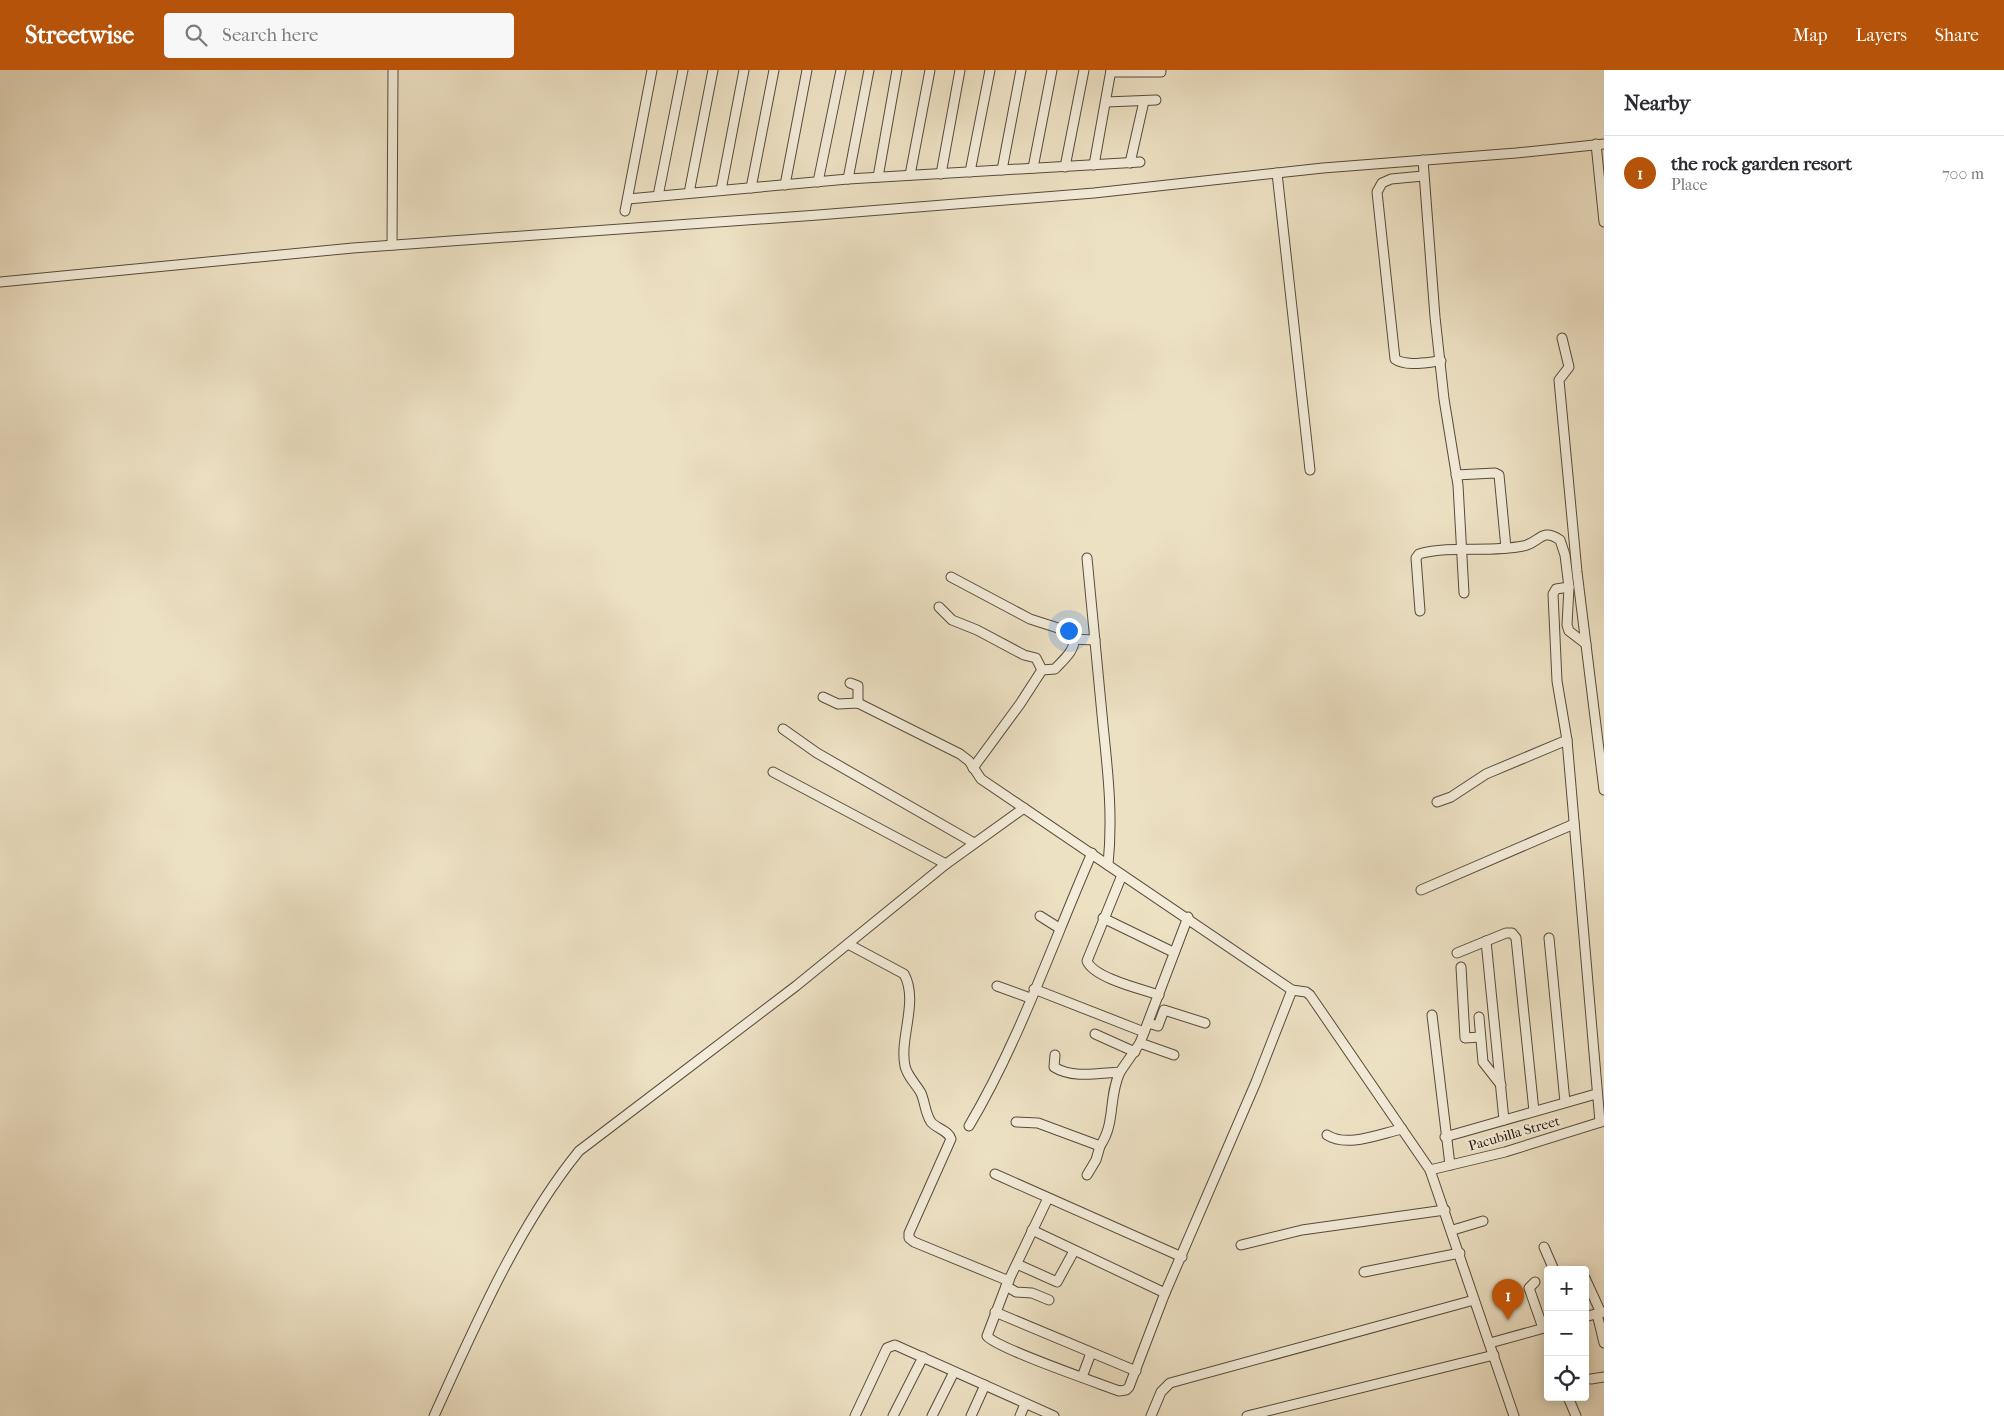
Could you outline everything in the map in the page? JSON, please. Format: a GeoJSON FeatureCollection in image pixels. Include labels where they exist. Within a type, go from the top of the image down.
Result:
{"type":"FeatureCollection","features":[{"type":"Feature","properties":{"kind":"street"},"geometry":{"type":"LineString","coordinates":[[392,245],[393,70]]}},
{"type":"Feature","properties":{"kind":"street"},"geometry":{"type":"LineString","coordinates":[[625,211],[652,70]]}},
{"type":"Feature","properties":{"kind":"street"},"geometry":{"type":"LineString","coordinates":[[658,196],[683,70]]}},
{"type":"Feature","properties":{"kind":"street"},"geometry":{"type":"LineString","coordinates":[[689,193],[713,70]]}},
{"type":"Feature","properties":{"kind":"street"},"geometry":{"type":"LineString","coordinates":[[721,190],[744,70]]}},
{"type":"Feature","properties":{"kind":"street"},"geometry":{"type":"LineString","coordinates":[[751,188],[774,70]]}},
{"type":"Feature","properties":{"kind":"street"},"geometry":{"type":"LineString","coordinates":[[785,185],[807,70]]}},
{"type":"Feature","properties":{"kind":"street"},"geometry":{"type":"LineString","coordinates":[[818,182],[840,70]]}},
{"type":"Feature","properties":{"kind":"street"},"geometry":{"type":"LineString","coordinates":[[848,179],[869,70]]}},
{"type":"Feature","properties":{"kind":"street"},"geometry":{"type":"LineString","coordinates":[[878,177],[897,70]]}},
{"type":"Feature","properties":{"kind":"street"},"geometry":{"type":"LineString","coordinates":[[910,175],[930,70]]}},
{"type":"Feature","properties":{"kind":"street"},"geometry":{"type":"LineString","coordinates":[[941,174],[960,70]]}},
{"type":"Feature","properties":{"kind":"street"},"geometry":{"type":"LineString","coordinates":[[970,172],[990,70]]}},
{"type":"Feature","properties":{"kind":"street"},"geometry":{"type":"LineString","coordinates":[[1002,170],[1021,70]]}},
{"type":"Feature","properties":{"kind":"street"},"geometry":{"type":"LineString","coordinates":[[1034,168],[1052,70]]}},
{"type":"Feature","properties":{"kind":"street"},"geometry":{"type":"LineString","coordinates":[[1065,166],[1084,70]]}},
{"type":"Feature","properties":{"kind":"street"},"geometry":{"type":"LineString","coordinates":[[1094,165],[1111,71],[1161,72]]}},
{"type":"Feature","properties":{"kind":"street"},"geometry":{"type":"LineString","coordinates":[[1106,102],[1156,100]]}},
{"type":"Feature","properties":{"kind":"street"},"geometry":{"type":"LineString","coordinates":[[1130,163],[1144,101]]}},
{"type":"Feature","properties":{"kind":"street"},"geometry":{"type":"LineString","coordinates":[[0,282],[392,245],[808,216],[1094,193],[1323,168],[1516,154],[1600,144],[1604,222]]}},
{"type":"Feature","properties":{"kind":"street"},"geometry":{"type":"LineString","coordinates":[[1423,160],[1422,176],[1441,361],[1456,475],[1463,549],[1464,593]]}},
{"type":"Feature","properties":{"kind":"street"},"geometry":{"type":"LineString","coordinates":[[628,198],[848,179],[1140,162]]}},
{"type":"Feature","properties":{"kind":"street"},"geometry":{"type":"LineString","coordinates":[[1277,174],[1310,470]]}},
{"type":"Feature","properties":{"kind":"street"},"geometry":{"type":"LineString","coordinates":[[1422,176],[1391,179],[1382,182],[1378,186],[1378,201],[1396,359],[1399,362],[1408,363],[1441,361]]}},
{"type":"Feature","properties":{"kind":"street"},"geometry":{"type":"LineString","coordinates":[[1562,338],[1569,368],[1559,380],[1582,608],[1603,766],[1604,790]]}},
{"type":"Feature","properties":{"kind":"street"},"geometry":{"type":"LineString","coordinates":[[1456,475],[1495,473],[1499,475],[1506,548]]}},
{"type":"Feature","properties":{"kind":"street"},"geometry":{"type":"LineString","coordinates":[[1420,610],[1416,558],[1419,554],[1463,549],[1525,546],[1542,535],[1556,536],[1563,544],[1569,597],[1567,625],[1569,631],[1586,644]]}},
{"type":"Feature","properties":{"kind":"street"},"geometry":{"type":"LineString","coordinates":[[1087,558],[1094,640],[1098,657],[1112,825],[1108,865]]}},
{"type":"Feature","properties":{"kind":"street"},"geometry":{"type":"LineString","coordinates":[[951,577],[1030,620],[1058,628],[1065,635],[1074,639],[1094,640]]}},
{"type":"Feature","properties":{"kind":"street"},"geometry":{"type":"LineString","coordinates":[[1568,587],[1556,589],[1553,594],[1556,674],[1567,740],[1596,1094],[1602,1122]]}},
{"type":"Feature","properties":{"kind":"street"},"geometry":{"type":"LineString","coordinates":[[1569,597],[1582,608]]}},
{"type":"Feature","properties":{"kind":"street"},"geometry":{"type":"LineString","coordinates":[[940,607],[952,620],[977,630],[1024,655],[1036,658],[1042,670]]}},
{"type":"Feature","properties":{"kind":"street"},"geometry":{"type":"LineString","coordinates":[[1042,670],[1055,669],[1069,653],[1074,639]]}},
{"type":"Feature","properties":{"kind":"street"},"geometry":{"type":"LineString","coordinates":[[973,768],[1020,704],[1042,670]]}},
{"type":"Feature","properties":{"kind":"street"},"geometry":{"type":"LineString","coordinates":[[850,683],[858,686],[858,703]]}},
{"type":"Feature","properties":{"kind":"street"},"geometry":{"type":"LineString","coordinates":[[823,697],[838,704],[858,703],[960,754],[969,761],[981,779],[1292,990],[1306,992],[1310,995],[1430,1170],[1453,1230],[1474,1300],[1514,1416]]}},
{"type":"Feature","properties":{"kind":"street"},"geometry":{"type":"LineString","coordinates":[[783,728],[817,753],[974,843]]}},
{"type":"Feature","properties":{"kind":"street"},"geometry":{"type":"LineString","coordinates":[[1437,802],[1451,797],[1486,774],[1567,740]]}},
{"type":"Feature","properties":{"kind":"street"},"geometry":{"type":"LineString","coordinates":[[773,772],[946,864]]}},
{"type":"Feature","properties":{"kind":"street"},"geometry":{"type":"LineString","coordinates":[[434,1416],[480,1315],[525,1232],[566,1166],[579,1151],[796,986],[946,864],[1024,808]]}},
{"type":"Feature","properties":{"kind":"street"},"geometry":{"type":"LineString","coordinates":[[1421,890],[1574,824]]}},
{"type":"Feature","properties":{"kind":"street"},"geometry":{"type":"LineString","coordinates":[[969,1126],[989,1091],[1092,853]]}},
{"type":"Feature","properties":{"kind":"street"},"geometry":{"type":"LineString","coordinates":[[1122,875],[1087,958],[1089,966],[1098,973],[1159,995]]}},
{"type":"Feature","properties":{"kind":"street"},"geometry":{"type":"LineString","coordinates":[[1040,916],[1059,928]]}},
{"type":"Feature","properties":{"kind":"street"},"geometry":{"type":"LineString","coordinates":[[1103,918],[1173,952]]}},
{"type":"Feature","properties":{"kind":"street"},"geometry":{"type":"LineString","coordinates":[[1087,1175],[1096,1160],[1111,1120],[1111,1100],[1120,1072],[1140,1043],[1173,952],[1188,918]]}},
{"type":"Feature","properties":{"kind":"street"},"geometry":{"type":"LineString","coordinates":[[1457,953],[1506,933],[1512,933],[1516,938],[1534,1111]]}},
{"type":"Feature","properties":{"kind":"street"},"geometry":{"type":"LineString","coordinates":[[1549,938],[1565,1102]]}},
{"type":"Feature","properties":{"kind":"street"},"geometry":{"type":"LineString","coordinates":[[1486,941],[1504,1120]]}},
{"type":"Feature","properties":{"kind":"street"},"geometry":{"type":"LineString","coordinates":[[848,944],[904,974],[908,987],[909,1010],[905,1066],[921,1093],[929,1118],[934,1125],[950,1135],[952,1139],[909,1233],[909,1238],[914,1242],[1008,1284],[1016,1292],[1032,1293],[1049,1300]]}},
{"type":"Feature","properties":{"kind":"street"},"geometry":{"type":"LineString","coordinates":[[1461,966],[1465,1038],[1480,1037]]}},
{"type":"Feature","properties":{"kind":"street"},"geometry":{"type":"LineString","coordinates":[[997,986],[1030,998]]}},
{"type":"Feature","properties":{"kind":"street"},"geometry":{"type":"LineString","coordinates":[[1034,989],[1144,1032]]}},
{"type":"Feature","properties":{"kind":"street"},"geometry":{"type":"LineString","coordinates":[[1048,1198],[995,1312],[987,1332],[989,1338],[1122,1391],[1129,1388],[1165,1293],[1256,1082],[1292,990]]}},
{"type":"Feature","properties":{"kind":"street"},"geometry":{"type":"LineString","coordinates":[[1148,1023],[1158,1026],[1164,1010],[1205,1023]]}},
{"type":"Feature","properties":{"kind":"street"},"geometry":{"type":"LineString","coordinates":[[1432,1015],[1445,1137],[1450,1165]]}},
{"type":"Feature","properties":{"kind":"street"},"geometry":{"type":"LineString","coordinates":[[1479,1017],[1484,1062],[1501,1085]]}},
{"type":"Feature","properties":{"kind":"street"},"geometry":{"type":"LineString","coordinates":[[1095,1034],[1135,1052]]}},
{"type":"Feature","properties":{"kind":"street"},"geometry":{"type":"LineString","coordinates":[[1140,1043],[1174,1055]]}},
{"type":"Feature","properties":{"kind":"street"},"geometry":{"type":"LineString","coordinates":[[1055,1054],[1054,1067],[1067,1072],[1082,1074],[1120,1072]]}},
{"type":"Feature","properties":{"kind":"street"},"geometry":{"type":"LineString","coordinates":[[1445,1137],[1596,1094]]}},
{"type":"Feature","properties":{"kind":"street"},"geometry":{"type":"LineString","coordinates":[[1016,1122],[1038,1123],[1100,1146]]}},
{"type":"Feature","properties":{"kind":"street","name":"Pacubilla Street"},"geometry":{"type":"LineString","coordinates":[[1430,1170],[1505,1152],[1602,1122]]}},
{"type":"Feature","properties":{"kind":"street"},"geometry":{"type":"LineString","coordinates":[[1327,1136],[1334,1140],[1346,1141],[1402,1129]]}},
{"type":"Feature","properties":{"kind":"street"},"geometry":{"type":"LineString","coordinates":[[995,1174],[1182,1257]]}},
{"type":"Feature","properties":{"kind":"street"},"geometry":{"type":"LineString","coordinates":[[1241,1245],[1302,1230],[1445,1210]]}},
{"type":"Feature","properties":{"kind":"street"},"geometry":{"type":"LineString","coordinates":[[1453,1230],[1483,1221]]}},
{"type":"Feature","properties":{"kind":"street"},"geometry":{"type":"LineString","coordinates":[[1032,1230],[1165,1293]]}},
{"type":"Feature","properties":{"kind":"street"},"geometry":{"type":"LineString","coordinates":[[1544,1248],[1552,1266]]}},
{"type":"Feature","properties":{"kind":"street"},"geometry":{"type":"LineString","coordinates":[[1016,1264],[1057,1282],[1074,1251]]}},
{"type":"Feature","properties":{"kind":"street"},"geometry":{"type":"LineString","coordinates":[[1364,1272],[1460,1253]]}},
{"type":"Feature","properties":{"kind":"street"},"geometry":{"type":"LineString","coordinates":[[1536,1282],[1530,1284],[1529,1288],[1544,1322]]}},
{"type":"Feature","properties":{"kind":"street"},"geometry":{"type":"LineString","coordinates":[[1589,1287],[1601,1313],[1604,1343]]}},
{"type":"Feature","properties":{"kind":"street"},"geometry":{"type":"LineString","coordinates":[[1151,1416],[1161,1392],[1170,1383],[1474,1300]]}},
{"type":"Feature","properties":{"kind":"street"},"geometry":{"type":"LineString","coordinates":[[995,1312],[1136,1371]]}},
{"type":"Feature","properties":{"kind":"street"},"geometry":{"type":"LineString","coordinates":[[1490,1343],[1544,1328]]}},
{"type":"Feature","properties":{"kind":"street"},"geometry":{"type":"LineString","coordinates":[[855,1416],[889,1346],[898,1346],[1054,1416]]}},
{"type":"Feature","properties":{"kind":"street"},"geometry":{"type":"LineString","coordinates":[[1082,1376],[1091,1353]]}},
{"type":"Feature","properties":{"kind":"street"},"geometry":{"type":"LineString","coordinates":[[1247,1416],[1494,1355]]}},
{"type":"Feature","properties":{"kind":"street"},"geometry":{"type":"LineString","coordinates":[[893,1416],[923,1357]]}},
{"type":"Feature","properties":{"kind":"street"},"geometry":{"type":"LineString","coordinates":[[932,1416],[954,1372]]}},
{"type":"Feature","properties":{"kind":"street"},"geometry":{"type":"LineString","coordinates":[[1591,1379],[1604,1377]]}},
{"type":"Feature","properties":{"kind":"street"},"geometry":{"type":"LineString","coordinates":[[971,1416],[985,1385]]}},
{"type":"Feature","properties":{"kind":"street"},"geometry":{"type":"LineString","coordinates":[[1570,1401],[1576,1416]]}},
{"type":"Feature","properties":{"kind":"street"},"geometry":{"type":"LineString","coordinates":[[1020,1416],[1025,1404]]}},
{"type":"Feature","properties":{"kind":"place","name":"the rock garden resort"},"geometry":{"type":"Point","coordinates":[1508,1320]}}]}
